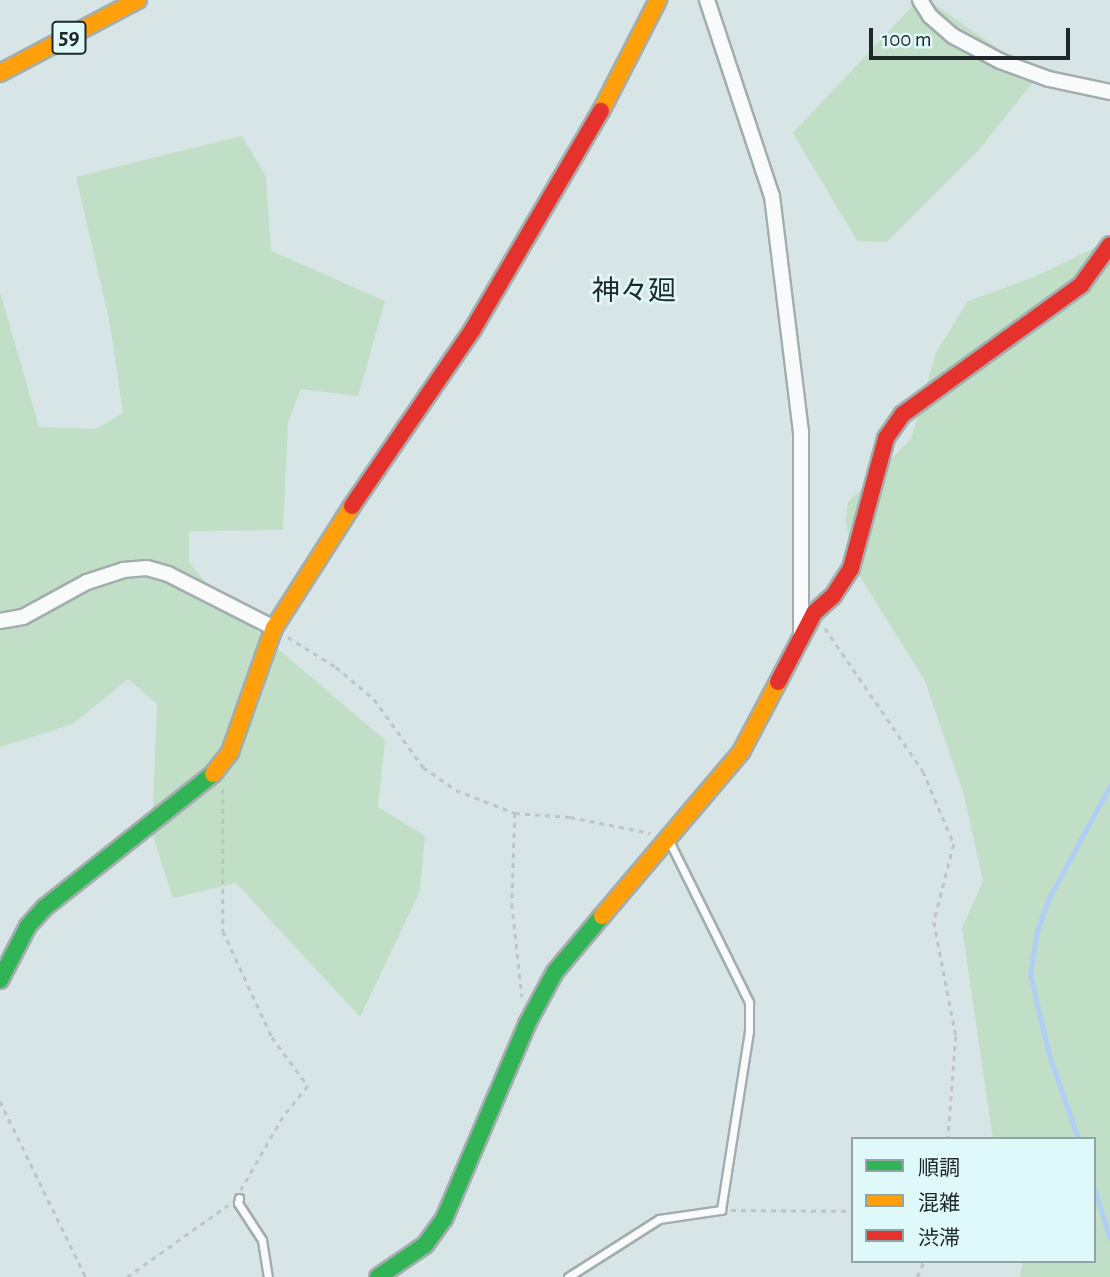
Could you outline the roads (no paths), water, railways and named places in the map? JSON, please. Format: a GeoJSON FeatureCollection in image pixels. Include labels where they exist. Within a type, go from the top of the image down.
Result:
{"type":"FeatureCollection","features":[{"type":"Feature","properties":{"kind":"street","name":"59"},"geometry":{"type":"LineString","coordinates":[[0,73],[110,7],[138,0]]}},
{"type":"Feature","properties":{"kind":"street"},"geometry":{"type":"LineString","coordinates":[[0,980],[28,926],[44,908],[205,784],[230,752],[274,628],[294,590],[473,329],[634,54],[658,0]]}},
{"type":"Feature","properties":{"kind":"street"},"geometry":{"type":"LineString","coordinates":[[707,0],[772,196],[801,432],[801,639]]}},
{"type":"Feature","properties":{"kind":"street"},"geometry":{"type":"LineString","coordinates":[[920,0],[930,16],[953,36],[1000,61],[1049,79],[1110,92]]}},
{"type":"Feature","properties":{"kind":"street"},"geometry":{"type":"LineString","coordinates":[[377,1277],[425,1245],[444,1219],[527,1024],[555,972],[741,752],[814,613],[833,596],[851,568],[886,438],[903,414],[1082,285],[1110,245]]}},
{"type":"Feature","properties":{"kind":"street"},"geometry":{"type":"LineString","coordinates":[[0,621],[23,617],[87,582],[123,570],[147,568],[168,574],[274,628]]}},
{"type":"Feature","properties":{"kind":"lane"},"geometry":{"type":"LineString","coordinates":[[568,1277],[659,1219],[721,1210],[749,1031],[749,1002],[668,841]]}},
{"type":"Feature","properties":{"kind":"lane"},"geometry":{"type":"LineString","coordinates":[[239,1198],[238,1203],[262,1240],[268,1277]]}},
{"type":"Feature","properties":{"kind":"waterway"},"geometry":{"type":"LineString","coordinates":[[1077,1137],[1049,1055],[1030,974],[1037,931],[1048,900],[1110,786]]}},
{"type":"Feature","properties":{"kind":"waterway"},"geometry":{"type":"LineString","coordinates":[[1096,1193],[1110,1238]]}},
{"type":"Feature","properties":{"kind":"district","name":"神々廻"},"geometry":{"type":"Point","coordinates":[634,292]}}]}
